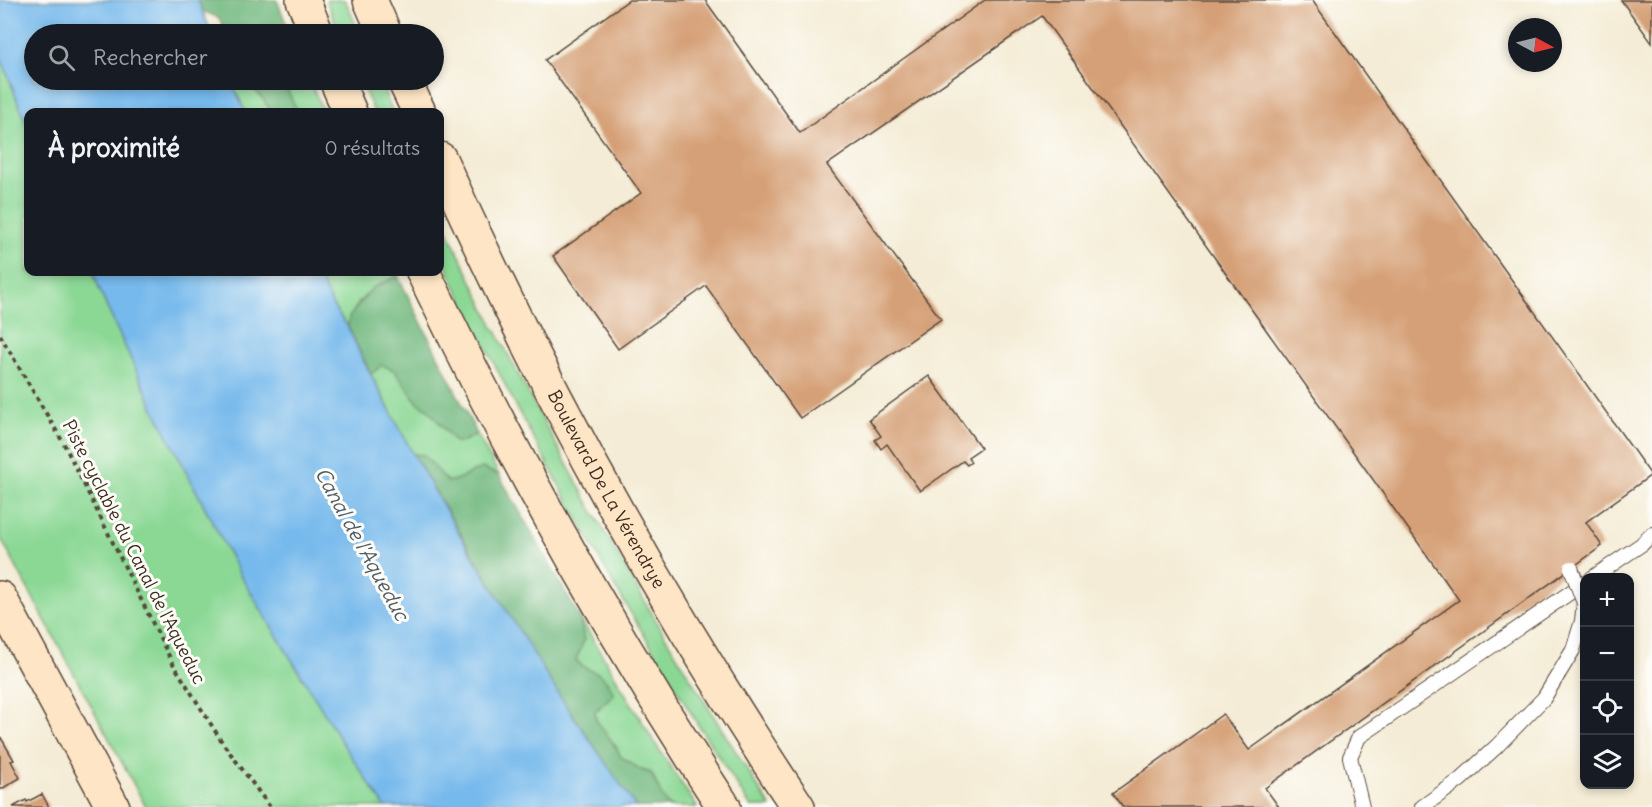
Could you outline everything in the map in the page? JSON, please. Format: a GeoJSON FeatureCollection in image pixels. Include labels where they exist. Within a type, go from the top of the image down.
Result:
{"type":"FeatureCollection","features":[{"type":"Feature","properties":{"kind":"main road"},"geometry":{"type":"LineString","coordinates":[[303,0],[313,24]]}},
{"type":"Feature","properties":{"kind":"main road"},"geometry":{"type":"LineString","coordinates":[[370,0],[381,24]]}},
{"type":"Feature","properties":{"kind":"main road"},"geometry":{"type":"LineString","coordinates":[[340,90],[348,108]]}},
{"type":"Feature","properties":{"kind":"main road"},"geometry":{"type":"LineString","coordinates":[[409,90],[417,108]]}},
{"type":"Feature","properties":{"kind":"main road","name":"Boulevard De La Vérendrye"},"geometry":{"type":"LineString","coordinates":[[444,167],[531,348],[636,545],[679,620],[798,807]]}},
{"type":"Feature","properties":{"kind":"main road"},"geometry":{"type":"LineString","coordinates":[[425,276],[524,471],[574,561],[680,739],[724,807]]}},
{"type":"Feature","properties":{"kind":"main road"},"geometry":{"type":"LineString","coordinates":[[0,598],[113,807]]}},
{"type":"Feature","properties":{"kind":"lane"},"geometry":{"type":"LineString","coordinates":[[1599,573],[1642,544],[1652,534]]}},
{"type":"Feature","properties":{"kind":"lane"},"geometry":{"type":"LineString","coordinates":[[1422,807],[1460,780],[1497,747],[1544,698],[1573,650],[1582,621],[1584,603],[1571,568]]}},
{"type":"Feature","properties":{"kind":"lane"},"geometry":{"type":"LineString","coordinates":[[1362,807],[1350,757],[1359,737],[1580,586]]}},
{"type":"Feature","properties":{"kind":"path","name":"Piste cyclable du Canal de l'Aqueduc"},"geometry":{"type":"LineString","coordinates":[[0,335],[64,444],[172,662],[222,742],[270,807]]}},
{"type":"Feature","properties":{"kind":"green space"},"geometry":{"type":"Polygon","coordinates":[[[198,0],[277,0],[286,24],[222,24],[219,18],[203,11],[198,0]]]}},
{"type":"Feature","properties":{"kind":"green space"},"geometry":{"type":"Polygon","coordinates":[[[326,0],[345,0],[356,24],[336,24],[326,0]]]}},
{"type":"Feature","properties":{"kind":"green space"},"geometry":{"type":"Polygon","coordinates":[[[0,55],[24,118],[24,276],[95,276],[156,413],[240,575],[385,807],[146,807],[0,537],[0,55]]]}},
{"type":"Feature","properties":{"kind":"green space"},"geometry":{"type":"Polygon","coordinates":[[[235,90],[255,90],[269,108],[243,108],[235,90]]]}},
{"type":"Feature","properties":{"kind":"green space"},"geometry":{"type":"Polygon","coordinates":[[[255,90],[287,90],[296,108],[269,108],[255,90]]]}},
{"type":"Feature","properties":{"kind":"green space"},"geometry":{"type":"Polygon","coordinates":[[[287,90],[314,90],[322,108],[296,108],[287,90]]]}},
{"type":"Feature","properties":{"kind":"green space"},"geometry":{"type":"Polygon","coordinates":[[[364,90],[383,90],[391,108],[372,108],[364,90]]]}},
{"type":"Feature","properties":{"kind":"green space"},"geometry":{"type":"Polygon","coordinates":[[[444,223],[492,323],[491,326],[495,329],[593,512],[697,690],[771,807],[751,807],[697,723],[614,585],[513,401],[444,263],[444,223]]]}},
{"type":"Feature","properties":{"kind":"green space"},"geometry":{"type":"Polygon","coordinates":[[[318,276],[398,276],[380,284],[364,297],[351,315],[348,327],[334,308],[318,276]]]}},
{"type":"Feature","properties":{"kind":"green space"},"geometry":{"type":"Polygon","coordinates":[[[398,276],[477,434],[462,442],[455,442],[428,409],[418,403],[394,370],[382,365],[371,374],[348,327],[349,317],[372,288],[398,276]]]}},
{"type":"Feature","properties":{"kind":"green space"},"geometry":{"type":"Polygon","coordinates":[[[382,365],[394,370],[418,403],[428,409],[455,442],[462,442],[477,434],[499,475],[482,468],[448,482],[424,456],[413,454],[371,374],[382,365]]]}},
{"type":"Feature","properties":{"kind":"green space"},"geometry":{"type":"Polygon","coordinates":[[[413,454],[424,455],[448,482],[482,468],[499,475],[580,618],[584,640],[576,660],[584,667],[601,675],[608,682],[614,694],[595,711],[596,720],[621,757],[641,770],[651,773],[671,807],[636,807],[559,695],[413,454]]]}},
{"type":"Feature","properties":{"kind":"green space"},"geometry":{"type":"Polygon","coordinates":[[[580,618],[656,745],[697,807],[671,807],[664,802],[651,773],[641,770],[621,757],[596,720],[595,712],[600,708],[608,682],[583,667],[576,660],[584,640],[580,618]]]}},
{"type":"Feature","properties":{"kind":"water"},"geometry":{"type":"Polygon","coordinates":[[[0,0],[198,0],[208,24],[24,24],[24,90],[235,90],[243,108],[24,108],[24,118],[0,55],[0,0]]]}},
{"type":"Feature","properties":{"kind":"water","name":"Canal de l'Aqueduc"},"geometry":{"type":"Polygon","coordinates":[[[95,276],[318,276],[334,308],[348,327],[413,454],[462,538],[559,695],[636,807],[385,807],[346,749],[240,575],[156,413],[95,276]]]}},
{"type":"Feature","properties":{"kind":"building"},"geometry":{"type":"Polygon","coordinates":[[[629,0],[705,0],[800,133],[985,0],[1312,0],[1651,475],[1586,522],[1602,546],[1265,788],[1279,807],[1123,807],[1113,793],[1223,714],[1249,750],[1459,600],[1042,16],[827,165],[941,319],[800,418],[706,286],[618,349],[553,256],[641,193],[545,60],[629,0]]]}},
{"type":"Feature","properties":{"kind":"building"},"geometry":{"type":"Polygon","coordinates":[[[1621,0],[1652,0],[1652,43],[1621,0]]]}},
{"type":"Feature","properties":{"kind":"building"},"geometry":{"type":"Polygon","coordinates":[[[929,376],[981,448],[968,457],[971,462],[967,465],[963,461],[920,491],[887,444],[881,449],[875,440],[881,436],[869,419],[929,376]]]}},
{"type":"Feature","properties":{"kind":"building"},"geometry":{"type":"Polygon","coordinates":[[[0,736],[14,760],[11,761],[20,778],[0,790],[0,736]]]}},
{"type":"Feature","properties":{"kind":"building"},"geometry":{"type":"Polygon","coordinates":[[[42,794],[49,807],[13,807],[26,800],[27,802],[42,794]]]}}]}
